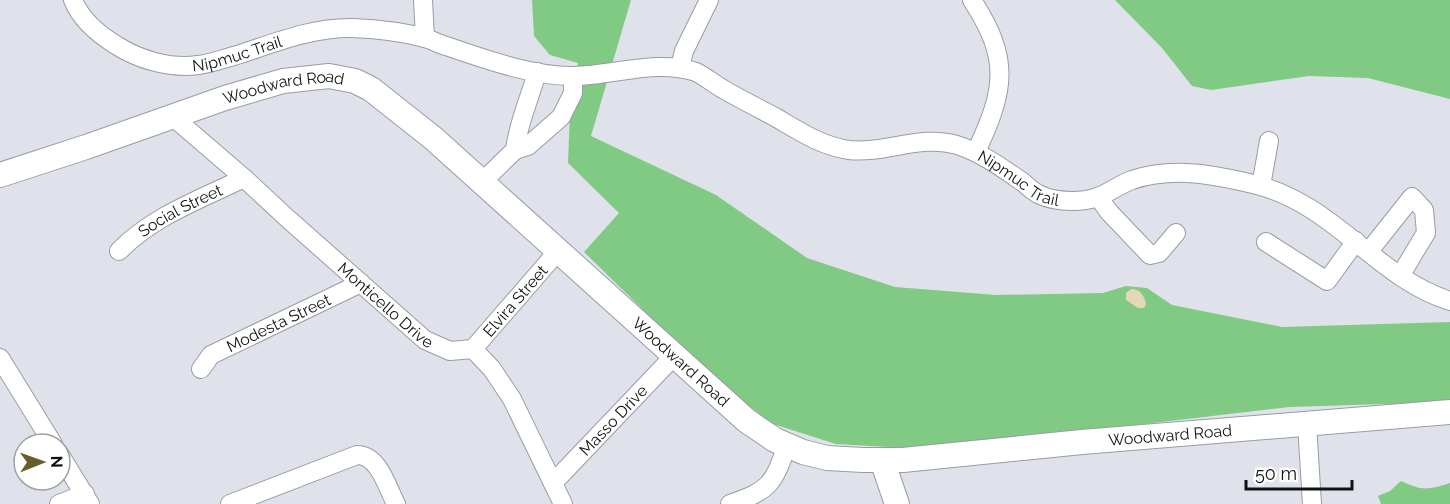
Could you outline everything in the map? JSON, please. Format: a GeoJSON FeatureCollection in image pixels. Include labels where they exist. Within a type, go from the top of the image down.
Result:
{"type":"FeatureCollection","features":[{"type":"Feature","properties":{"kind":"street","name":"Nipmuc Trail"},"geometry":{"type":"LineString","coordinates":[[73,0],[85,21],[101,36],[140,57],[180,66],[216,61],[308,33],[353,28],[425,38],[468,53],[537,72],[573,76],[651,67],[680,67],[696,72],[795,130],[827,145],[862,150],[930,142],[955,144],[976,152],[999,165],[1038,194],[1048,198],[1075,201],[1100,198],[1130,181],[1166,173],[1200,174],[1261,186],[1305,204],[1339,227],[1400,276],[1425,292],[1450,301]]}},
{"type":"Feature","properties":{"kind":"street"},"geometry":{"type":"LineString","coordinates":[[423,0],[425,38]]}},
{"type":"Feature","properties":{"kind":"street"},"geometry":{"type":"LineString","coordinates":[[680,67],[684,51],[709,0]]}},
{"type":"Feature","properties":{"kind":"street"},"geometry":{"type":"LineString","coordinates":[[972,0],[993,37],[1000,73],[1000,88],[996,103],[976,152]]}},
{"type":"Feature","properties":{"kind":"street"},"geometry":{"type":"LineString","coordinates":[[516,150],[517,132],[529,102],[537,72]]}},
{"type":"Feature","properties":{"kind":"street","name":"Woodward Road"},"geometry":{"type":"LineString","coordinates":[[0,175],[225,98],[283,81],[329,76],[355,81],[371,89],[433,138],[747,421],[774,440],[827,458],[882,460],[1450,412]]}},
{"type":"Feature","properties":{"kind":"street"},"geometry":{"type":"LineString","coordinates":[[483,182],[516,150],[528,146],[561,117],[573,93],[573,76]]}},
{"type":"Feature","properties":{"kind":"street","name":"Monticello Drive"},"geometry":{"type":"LineString","coordinates":[[173,117],[425,340],[450,351],[473,349]]}},
{"type":"Feature","properties":{"kind":"street"},"geometry":{"type":"LineString","coordinates":[[1261,186],[1269,141]]}},
{"type":"Feature","properties":{"kind":"street","name":"Social Street"},"geometry":{"type":"LineString","coordinates":[[119,251],[147,227],[172,212],[244,178]]}},
{"type":"Feature","properties":{"kind":"street"},"geometry":{"type":"LineString","coordinates":[[1266,242],[1327,281],[1412,197],[1424,210],[1426,233],[1400,276]]}},
{"type":"Feature","properties":{"kind":"street"},"geometry":{"type":"LineString","coordinates":[[1100,198],[1109,212],[1150,255],[1158,253],[1176,233]]}},
{"type":"Feature","properties":{"kind":"street","name":"Elvira Street"},"geometry":{"type":"LineString","coordinates":[[473,349],[558,251]]}},
{"type":"Feature","properties":{"kind":"street","name":"Modesta Street"},"geometry":{"type":"LineString","coordinates":[[201,369],[211,355],[361,283]]}},
{"type":"Feature","properties":{"kind":"street"},"geometry":{"type":"LineString","coordinates":[[473,349],[492,369],[512,399],[563,504]]}},
{"type":"Feature","properties":{"kind":"street","name":"Masso Drive"},"geometry":{"type":"LineString","coordinates":[[553,483],[674,356]]}},
{"type":"Feature","properties":{"kind":"street"},"geometry":{"type":"LineString","coordinates":[[0,359],[46,432]]}},
{"type":"Feature","properties":{"kind":"street"},"geometry":{"type":"LineString","coordinates":[[1307,424],[1312,504]]}},
{"type":"Feature","properties":{"kind":"street"},"geometry":{"type":"LineString","coordinates":[[730,504],[765,489],[773,480],[787,445]]}},
{"type":"Feature","properties":{"kind":"street"},"geometry":{"type":"LineString","coordinates":[[230,504],[357,455],[371,459],[377,466],[396,504]]}},
{"type":"Feature","properties":{"kind":"street"},"geometry":{"type":"LineString","coordinates":[[882,460],[897,504]]}},
{"type":"Feature","properties":{"kind":"street"},"geometry":{"type":"LineString","coordinates":[[59,504],[87,499],[72,474]]}},
{"type":"Feature","properties":{"kind":"green space"},"geometry":{"type":"Polygon","coordinates":[[[532,0],[631,0],[591,136],[716,195],[807,258],[895,287],[996,295],[1103,293],[1126,286],[1147,288],[1172,305],[1282,327],[1450,322],[1450,402],[1289,407],[1025,438],[905,448],[836,444],[773,424],[714,379],[584,252],[619,213],[568,163],[570,112],[578,63],[550,55],[534,36],[532,0]]]}},
{"type":"Feature","properties":{"kind":"green space"},"geometry":{"type":"Polygon","coordinates":[[[1115,0],[1450,0],[1450,99],[1368,78],[1309,76],[1211,90],[1192,86],[1162,48],[1115,0]]]}},
{"type":"Feature","properties":{"kind":"green space"},"geometry":{"type":"Polygon","coordinates":[[[1401,481],[1414,487],[1425,488],[1450,483],[1450,504],[1381,504],[1378,496],[1390,491],[1401,481]]]}},
{"type":"Feature","properties":{"kind":"sand"},"geometry":{"type":"Polygon","coordinates":[[[1131,289],[1143,295],[1146,304],[1144,308],[1138,308],[1126,300],[1126,293],[1131,289]]]}}]}
